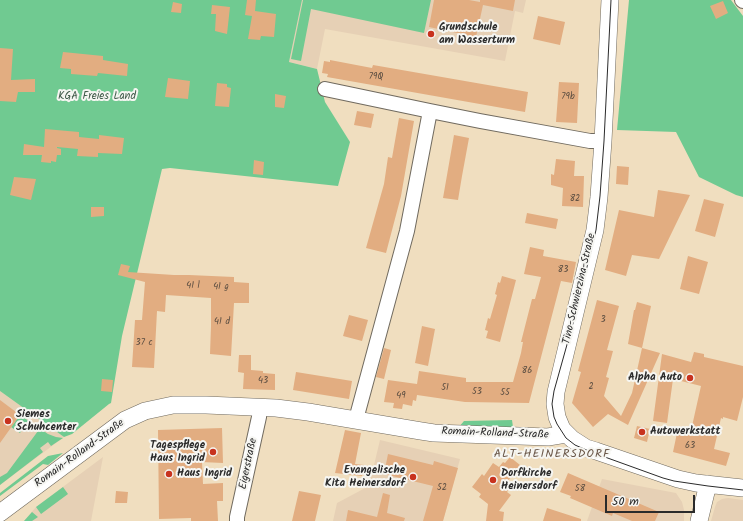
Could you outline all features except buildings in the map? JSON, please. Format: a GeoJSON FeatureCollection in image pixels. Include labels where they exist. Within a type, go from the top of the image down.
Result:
{"type":"FeatureCollection","features":[{"type":"Feature","properties":{"kind":"main road","name":"Tino-Schwierzina-Straße"},"geometry":{"type":"LineString","coordinates":[[566,434],[557,417],[555,397],[595,230],[603,141],[610,0]]}},
{"type":"Feature","properties":{"kind":"main road","name":"Romain-Rolland-Straße"},"geometry":{"type":"LineString","coordinates":[[0,513],[125,420],[158,408],[184,405],[260,407],[292,410],[434,433],[548,437],[566,434]]}},
{"type":"Feature","properties":{"kind":"main road"},"geometry":{"type":"LineString","coordinates":[[566,434],[579,444],[596,451],[678,479],[743,488]]}},
{"type":"Feature","properties":{"kind":"main road"},"geometry":{"type":"LineString","coordinates":[[699,521],[708,484]]}},
{"type":"Feature","properties":{"kind":"street"},"geometry":{"type":"LineString","coordinates":[[325,89],[430,111],[590,141],[603,141]]}},
{"type":"Feature","properties":{"kind":"street"},"geometry":{"type":"LineString","coordinates":[[357,420],[407,231],[430,111]]}},
{"type":"Feature","properties":{"kind":"street","name":"Eigerstraße"},"geometry":{"type":"LineString","coordinates":[[237,521],[260,407]]}},
{"type":"Feature","properties":{"kind":"shaded area","name":"Grundschule am Wasserturm"},"geometry":{"type":"Polygon","coordinates":[[[302,0],[526,0],[523,13],[515,11],[505,61],[325,29],[317,69],[289,62],[302,0]]]}},
{"type":"Feature","properties":{"kind":"shaded area"},"geometry":{"type":"Polygon","coordinates":[[[0,391],[64,437],[0,485],[0,391]]]}},
{"type":"Feature","properties":{"kind":"shaded area","name":"Evangelische Kita Heinersdorf"},"geometry":{"type":"Polygon","coordinates":[[[380,440],[460,459],[443,521],[333,521],[337,503],[369,486],[380,440]]]}},
{"type":"Feature","properties":{"kind":"shaded area"},"geometry":{"type":"Polygon","coordinates":[[[103,457],[91,521],[24,521],[36,507],[103,457]]]}},
{"type":"Feature","properties":{"kind":"shaded area"},"geometry":{"type":"Polygon","coordinates":[[[602,479],[676,493],[682,502],[684,521],[587,521],[602,479]]]}},
{"type":"Feature","properties":{"kind":"shaded area"},"geometry":{"type":"Polygon","coordinates":[[[728,498],[743,500],[743,521],[711,521],[717,502],[728,498]]]}},
{"type":"Feature","properties":{"kind":"green space","name":"KGA Freies Land"},"geometry":{"type":"Polygon","coordinates":[[[0,0],[302,0],[289,62],[317,69],[325,102],[350,142],[338,186],[170,168],[162,169],[122,336],[111,403],[72,434],[64,437],[0,391],[0,0]]]}},
{"type":"Feature","properties":{"kind":"green space"},"geometry":{"type":"Polygon","coordinates":[[[303,0],[431,0],[424,33],[311,9],[301,61],[291,59],[303,0]]]}},
{"type":"Feature","properties":{"kind":"green space"},"geometry":{"type":"Polygon","coordinates":[[[629,0],[731,0],[743,16],[743,197],[699,177],[676,132],[617,130],[629,0]]]}},
{"type":"Feature","properties":{"kind":"green space"},"geometry":{"type":"Polygon","coordinates":[[[20,415],[48,434],[63,438],[51,446],[48,442],[40,448],[43,452],[0,485],[0,477],[7,473],[38,431],[27,422],[20,433],[11,427],[20,415]]]}},
{"type":"Feature","properties":{"kind":"green space"},"geometry":{"type":"Polygon","coordinates":[[[512,420],[513,427],[458,428],[464,421],[512,420]]]}},
{"type":"Feature","properties":{"kind":"green space"},"geometry":{"type":"Polygon","coordinates":[[[63,453],[48,465],[43,464],[0,496],[0,493],[48,456],[63,453]]]}},
{"type":"Feature","properties":{"kind":"green space"},"geometry":{"type":"Polygon","coordinates":[[[63,487],[68,494],[41,514],[36,507],[63,487]]]}},
{"type":"Feature","properties":{"kind":"green space"},"geometry":{"type":"Polygon","coordinates":[[[32,512],[38,517],[32,521],[24,521],[32,512]]]}},
{"type":"Feature","properties":{"kind":"tram line"},"geometry":{"type":"LineString","coordinates":[[611,0],[604,141],[596,230],[575,316],[554,391],[552,404],[554,417],[566,438],[575,445],[591,452],[674,481],[743,490]]}},
{"type":"Feature","properties":{"kind":"place","name":"Grundschule am Wasserturm"},"geometry":{"type":"Point","coordinates":[431,34]}},
{"type":"Feature","properties":{"kind":"place","name":"Alpha Auto"},"geometry":{"type":"Point","coordinates":[690,378]}},
{"type":"Feature","properties":{"kind":"place","name":"Siemes Schuhcenter"},"geometry":{"type":"Point","coordinates":[8,421]}},
{"type":"Feature","properties":{"kind":"place","name":"Autowerkstatt"},"geometry":{"type":"Point","coordinates":[642,432]}},
{"type":"Feature","properties":{"kind":"place","name":"Tagespflege Haus Ingrid"},"geometry":{"type":"Point","coordinates":[213,452]}},
{"type":"Feature","properties":{"kind":"place","name":"Haus Ingrid"},"geometry":{"type":"Point","coordinates":[169,474]}},
{"type":"Feature","properties":{"kind":"place","name":"Evangelische Kita Heinersdorf"},"geometry":{"type":"Point","coordinates":[413,477]}},
{"type":"Feature","properties":{"kind":"place","name":"Dorfkirche Heinersdorf"},"geometry":{"type":"Point","coordinates":[493,480]}},
{"type":"Feature","properties":{"kind":"district","name":"ALT-HEINERSDORF"},"geometry":{"type":"Point","coordinates":[552,455]}}]}
